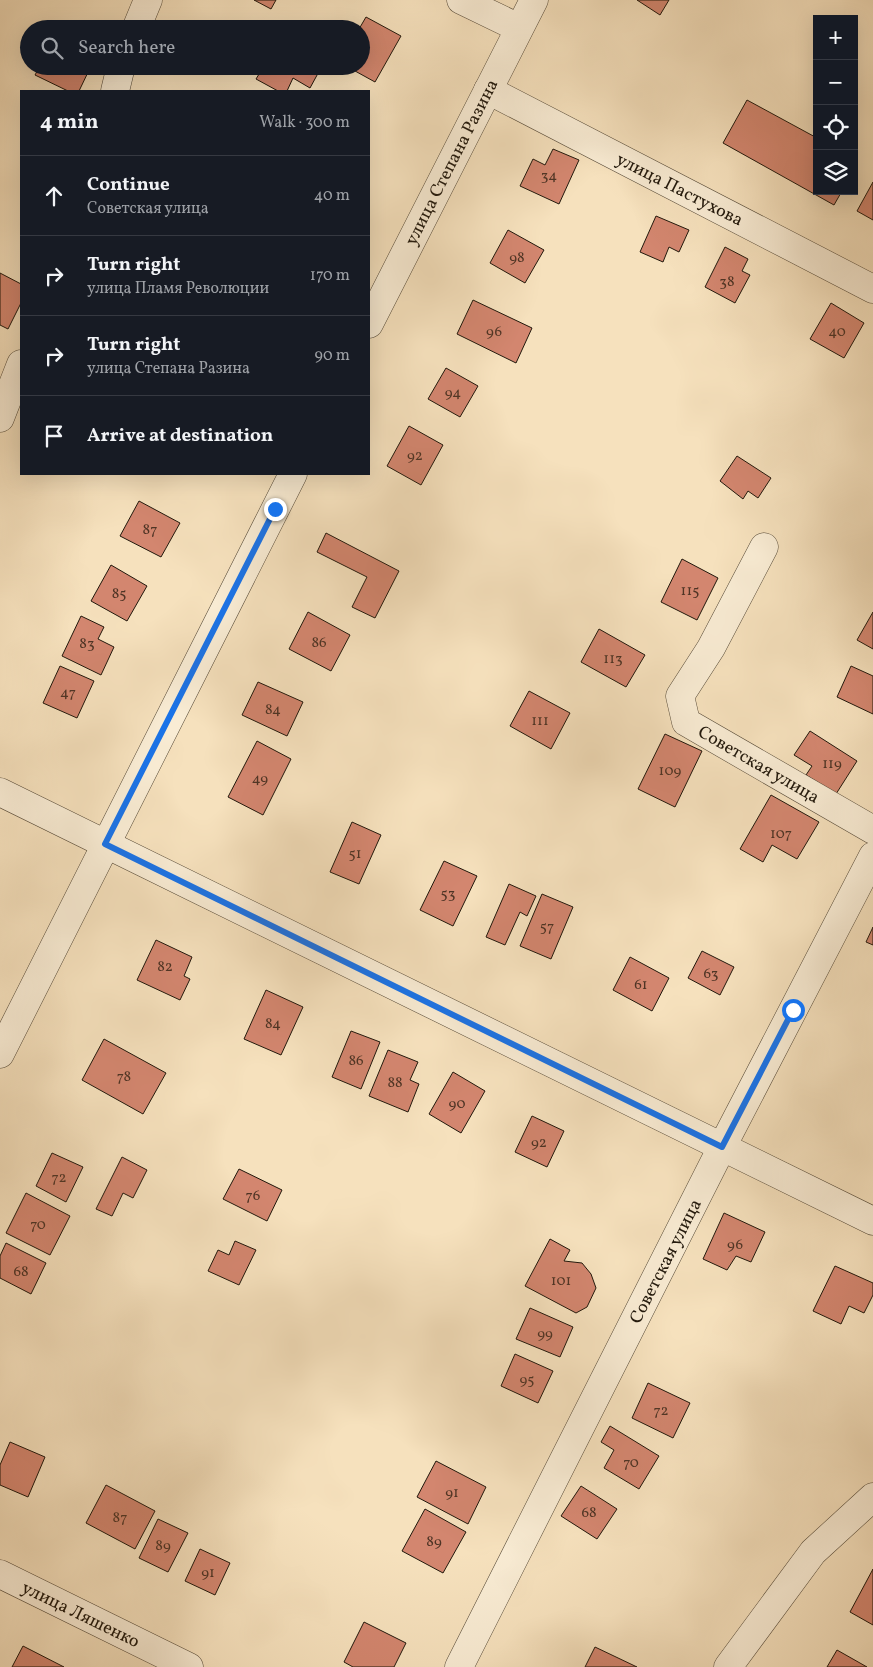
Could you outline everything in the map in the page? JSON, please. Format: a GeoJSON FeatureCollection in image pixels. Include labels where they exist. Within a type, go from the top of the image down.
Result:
{"type":"FeatureCollection","features":[{"type":"Feature","properties":{"kind":"street"},"geometry":{"type":"LineString","coordinates":[[140,20],[148,0]]}},
{"type":"Feature","properties":{"kind":"street"},"geometry":{"type":"LineString","coordinates":[[462,0],[519,28]]}},
{"type":"Feature","properties":{"kind":"street","name":"улица Степана Разина"},"geometry":{"type":"LineString","coordinates":[[370,322],[534,0]]}},
{"type":"Feature","properties":{"kind":"street"},"geometry":{"type":"LineString","coordinates":[[115,90],[119,75]]}},
{"type":"Feature","properties":{"kind":"street","name":"улица Пастухова"},"geometry":{"type":"LineString","coordinates":[[488,90],[873,289]]}},
{"type":"Feature","properties":{"kind":"street"},"geometry":{"type":"LineString","coordinates":[[0,418],[20,367]]}},
{"type":"Feature","properties":{"kind":"street"},"geometry":{"type":"LineString","coordinates":[[0,1054],[292,475]]}},
{"type":"Feature","properties":{"kind":"street","name":"Советская улица"},"geometry":{"type":"LineString","coordinates":[[764,547],[711,648],[680,696],[686,722],[873,830]]}},
{"type":"Feature","properties":{"kind":"street"},"geometry":{"type":"LineString","coordinates":[[0,792],[873,1222]]}},
{"type":"Feature","properties":{"kind":"street","name":"Советская улица"},"geometry":{"type":"LineString","coordinates":[[459,1667],[722,1147],[873,856]]}},
{"type":"Feature","properties":{"kind":"street"},"geometry":{"type":"LineString","coordinates":[[728,1667],[813,1552],[873,1497]]}},
{"type":"Feature","properties":{"kind":"street","name":"улица Ляшенко"},"geometry":{"type":"LineString","coordinates":[[0,1574],[189,1667]]}},
{"type":"Feature","properties":{"kind":"building"},"geometry":{"type":"Polygon","coordinates":[[[254,0],[276,0],[271,9],[254,0]]]}},
{"type":"Feature","properties":{"kind":"building"},"geometry":{"type":"Polygon","coordinates":[[[637,0],[669,0],[660,15],[637,0]]]}},
{"type":"Feature","properties":{"kind":"building"},"geometry":{"type":"Polygon","coordinates":[[[366,17],[401,36],[375,82],[362,75],[370,75],[370,20],[364,20],[366,17]]]}},
{"type":"Feature","properties":{"kind":"building"},"geometry":{"type":"Polygon","coordinates":[[[35,75],[87,75],[79,90],[66,90],[35,75]]]}},
{"type":"Feature","properties":{"kind":"building"},"geometry":{"type":"Polygon","coordinates":[[[258,75],[317,75],[310,88],[293,78],[287,90],[276,90],[256,79],[258,75]]]}},
{"type":"Feature","properties":{"kind":"building"},"geometry":{"type":"Polygon","coordinates":[[[747,100],[813,136],[813,193],[723,143],[747,100]]]}},
{"type":"Feature","properties":{"kind":"building"},"geometry":{"type":"Polygon","coordinates":[[[553,149],[579,160],[559,204],[520,186],[533,159],[545,165],[553,149]]]}},
{"type":"Feature","properties":{"kind":"building"},"geometry":{"type":"Polygon","coordinates":[[[873,182],[873,220],[857,211],[873,182]]]}},
{"type":"Feature","properties":{"kind":"building"},"geometry":{"type":"Polygon","coordinates":[[[816,195],[840,195],[834,205],[816,195]]]}},
{"type":"Feature","properties":{"kind":"building"},"geometry":{"type":"Polygon","coordinates":[[[656,216],[689,230],[679,252],[669,247],[663,262],[640,252],[656,216]]]}},
{"type":"Feature","properties":{"kind":"building"},"geometry":{"type":"Polygon","coordinates":[[[508,230],[544,250],[525,283],[490,263],[508,230]]]}},
{"type":"Feature","properties":{"kind":"building"},"geometry":{"type":"Polygon","coordinates":[[[725,247],[748,259],[742,271],[750,275],[735,303],[705,287],[725,247]]]}},
{"type":"Feature","properties":{"kind":"building"},"geometry":{"type":"Polygon","coordinates":[[[0,273],[20,283],[20,305],[8,329],[0,325],[0,273]]]}},
{"type":"Feature","properties":{"kind":"building"},"geometry":{"type":"Polygon","coordinates":[[[473,300],[532,328],[516,363],[457,334],[473,300]]]}},
{"type":"Feature","properties":{"kind":"building"},"geometry":{"type":"Polygon","coordinates":[[[831,303],[864,323],[844,358],[810,339],[831,303]]]}},
{"type":"Feature","properties":{"kind":"building"},"geometry":{"type":"Polygon","coordinates":[[[446,368],[478,386],[460,417],[428,399],[446,368]]]}},
{"type":"Feature","properties":{"kind":"building"},"geometry":{"type":"Polygon","coordinates":[[[409,426],[443,445],[421,485],[387,466],[409,426]]]}},
{"type":"Feature","properties":{"kind":"building"},"geometry":{"type":"Polygon","coordinates":[[[737,456],[771,478],[758,498],[748,491],[743,499],[720,481],[737,456]]]}},
{"type":"Feature","properties":{"kind":"building"},"geometry":{"type":"Polygon","coordinates":[[[139,501],[180,523],[161,557],[120,536],[139,501]]]}},
{"type":"Feature","properties":{"kind":"building"},"geometry":{"type":"Polygon","coordinates":[[[326,533],[399,571],[375,618],[352,607],[367,577],[317,552],[326,533]]]}},
{"type":"Feature","properties":{"kind":"building"},"geometry":{"type":"Polygon","coordinates":[[[682,559],[718,578],[697,620],[661,602],[682,559]]]}},
{"type":"Feature","properties":{"kind":"building"},"geometry":{"type":"Polygon","coordinates":[[[111,565],[147,586],[127,621],[91,601],[111,565]]]}},
{"type":"Feature","properties":{"kind":"building"},"geometry":{"type":"Polygon","coordinates":[[[308,612],[350,635],[331,671],[289,649],[308,612]]]}},
{"type":"Feature","properties":{"kind":"building"},"geometry":{"type":"Polygon","coordinates":[[[873,612],[873,649],[857,640],[873,612]]]}},
{"type":"Feature","properties":{"kind":"building"},"geometry":{"type":"Polygon","coordinates":[[[81,616],[104,627],[98,639],[114,647],[101,675],[62,656],[81,616]]]}},
{"type":"Feature","properties":{"kind":"building"},"geometry":{"type":"Polygon","coordinates":[[[599,629],[645,655],[626,687],[581,662],[599,629]]]}},
{"type":"Feature","properties":{"kind":"building"},"geometry":{"type":"Polygon","coordinates":[[[60,666],[94,681],[77,718],[43,703],[60,666]]]}},
{"type":"Feature","properties":{"kind":"building"},"geometry":{"type":"Polygon","coordinates":[[[851,666],[873,676],[873,714],[837,697],[851,666]]]}},
{"type":"Feature","properties":{"kind":"building"},"geometry":{"type":"Polygon","coordinates":[[[258,682],[303,702],[287,736],[242,715],[258,682]]]}},
{"type":"Feature","properties":{"kind":"building"},"geometry":{"type":"Polygon","coordinates":[[[529,691],[570,713],[551,749],[510,726],[529,691]]]}},
{"type":"Feature","properties":{"kind":"building"},"geometry":{"type":"Polygon","coordinates":[[[810,731],[857,761],[836,794],[806,775],[812,766],[794,755],[810,731]]]}},
{"type":"Feature","properties":{"kind":"building"},"geometry":{"type":"Polygon","coordinates":[[[665,734],[702,751],[675,807],[638,789],[665,734]]]}},
{"type":"Feature","properties":{"kind":"building"},"geometry":{"type":"Polygon","coordinates":[[[257,741],[291,759],[263,815],[228,797],[257,741]]]}},
{"type":"Feature","properties":{"kind":"building"},"geometry":{"type":"Polygon","coordinates":[[[771,795],[819,822],[797,859],[772,845],[763,862],[740,849],[771,795]]]}},
{"type":"Feature","properties":{"kind":"building"},"geometry":{"type":"Polygon","coordinates":[[[352,822],[381,835],[359,884],[330,872],[352,822]]]}},
{"type":"Feature","properties":{"kind":"building"},"geometry":{"type":"Polygon","coordinates":[[[444,861],[477,876],[453,926],[420,910],[444,861]]]}},
{"type":"Feature","properties":{"kind":"building"},"geometry":{"type":"Polygon","coordinates":[[[509,884],[536,896],[527,916],[520,912],[505,945],[486,937],[509,884]]]}},
{"type":"Feature","properties":{"kind":"building"},"geometry":{"type":"Polygon","coordinates":[[[542,894],[573,907],[551,959],[520,946],[542,894]]]}},
{"type":"Feature","properties":{"kind":"building"},"geometry":{"type":"Polygon","coordinates":[[[873,927],[873,945],[866,942],[873,927]]]}},
{"type":"Feature","properties":{"kind":"building"},"geometry":{"type":"Polygon","coordinates":[[[156,940],[192,957],[184,976],[190,979],[180,1000],[137,980],[156,940]]]}},
{"type":"Feature","properties":{"kind":"building"},"geometry":{"type":"Polygon","coordinates":[[[702,951],[734,967],[720,995],[688,978],[702,951]]]}},
{"type":"Feature","properties":{"kind":"building"},"geometry":{"type":"Polygon","coordinates":[[[630,957],[669,978],[652,1011],[613,990],[630,957]]]}},
{"type":"Feature","properties":{"kind":"building"},"geometry":{"type":"Polygon","coordinates":[[[266,990],[303,1007],[281,1055],[244,1039],[266,990]]]}},
{"type":"Feature","properties":{"kind":"building"},"geometry":{"type":"Polygon","coordinates":[[[351,1031],[380,1042],[361,1089],[332,1077],[351,1031]]]}},
{"type":"Feature","properties":{"kind":"building"},"geometry":{"type":"Polygon","coordinates":[[[104,1039],[166,1073],[143,1114],[82,1080],[104,1039]]]}},
{"type":"Feature","properties":{"kind":"building"},"geometry":{"type":"Polygon","coordinates":[[[388,1050],[418,1062],[410,1080],[419,1084],[408,1112],[369,1096],[388,1050]]]}},
{"type":"Feature","properties":{"kind":"building"},"geometry":{"type":"Polygon","coordinates":[[[453,1072],[485,1091],[461,1133],[429,1114],[453,1072]]]}},
{"type":"Feature","properties":{"kind":"building"},"geometry":{"type":"Polygon","coordinates":[[[532,1116],[564,1131],[547,1167],[515,1152],[532,1116]]]}},
{"type":"Feature","properties":{"kind":"building"},"geometry":{"type":"Polygon","coordinates":[[[52,1153],[83,1167],[66,1202],[36,1186],[52,1153]]]}},
{"type":"Feature","properties":{"kind":"building"},"geometry":{"type":"Polygon","coordinates":[[[122,1157],[147,1170],[133,1198],[123,1193],[112,1216],[96,1209],[122,1157]]]}},
{"type":"Feature","properties":{"kind":"building"},"geometry":{"type":"Polygon","coordinates":[[[239,1169],[282,1190],[267,1221],[223,1199],[239,1169]]]}},
{"type":"Feature","properties":{"kind":"building"},"geometry":{"type":"Polygon","coordinates":[[[26,1193],[70,1216],[50,1255],[6,1233],[26,1193]]]}},
{"type":"Feature","properties":{"kind":"building"},"geometry":{"type":"Polygon","coordinates":[[[724,1213],[765,1232],[751,1262],[736,1256],[727,1270],[703,1259],[724,1213]]]}},
{"type":"Feature","properties":{"kind":"building"},"geometry":{"type":"Polygon","coordinates":[[[550,1239],[570,1250],[564,1261],[582,1263],[591,1274],[596,1288],[587,1307],[576,1313],[525,1286],[550,1239]]]}},
{"type":"Feature","properties":{"kind":"building"},"geometry":{"type":"Polygon","coordinates":[[[235,1241],[256,1250],[239,1285],[208,1271],[218,1250],[229,1255],[235,1241]]]}},
{"type":"Feature","properties":{"kind":"building"},"geometry":{"type":"Polygon","coordinates":[[[6,1243],[46,1263],[31,1294],[0,1278],[0,1256],[6,1243]]]}},
{"type":"Feature","properties":{"kind":"building"},"geometry":{"type":"Polygon","coordinates":[[[835,1266],[873,1283],[873,1295],[864,1313],[849,1306],[841,1324],[813,1311],[835,1266]]]}},
{"type":"Feature","properties":{"kind":"building"},"geometry":{"type":"Polygon","coordinates":[[[530,1308],[573,1327],[560,1357],[516,1339],[530,1308]]]}},
{"type":"Feature","properties":{"kind":"building"},"geometry":{"type":"Polygon","coordinates":[[[515,1354],[553,1371],[538,1403],[501,1386],[515,1354]]]}},
{"type":"Feature","properties":{"kind":"building"},"geometry":{"type":"Polygon","coordinates":[[[648,1383],[690,1403],[673,1438],[632,1418],[648,1383]]]}},
{"type":"Feature","properties":{"kind":"building"},"geometry":{"type":"Polygon","coordinates":[[[610,1426],[659,1456],[639,1489],[604,1468],[614,1450],[601,1442],[610,1426]]]}},
{"type":"Feature","properties":{"kind":"building"},"geometry":{"type":"Polygon","coordinates":[[[10,1442],[45,1457],[28,1497],[0,1485],[0,1465],[10,1442]]]}},
{"type":"Feature","properties":{"kind":"building"},"geometry":{"type":"Polygon","coordinates":[[[436,1461],[486,1487],[468,1524],[417,1497],[436,1461]]]}},
{"type":"Feature","properties":{"kind":"building"},"geometry":{"type":"Polygon","coordinates":[[[106,1485],[155,1511],[135,1549],[86,1523],[106,1485]]]}},
{"type":"Feature","properties":{"kind":"building"},"geometry":{"type":"Polygon","coordinates":[[[581,1486],[617,1509],[597,1539],[561,1516],[581,1486]]]}},
{"type":"Feature","properties":{"kind":"building"},"geometry":{"type":"Polygon","coordinates":[[[425,1509],[466,1532],[443,1573],[402,1551],[425,1509]]]}},
{"type":"Feature","properties":{"kind":"building"},"geometry":{"type":"Polygon","coordinates":[[[158,1519],[188,1533],[168,1572],[139,1558],[158,1519]]]}},
{"type":"Feature","properties":{"kind":"building"},"geometry":{"type":"Polygon","coordinates":[[[200,1549],[230,1563],[215,1595],[185,1581],[200,1549]]]}},
{"type":"Feature","properties":{"kind":"building"},"geometry":{"type":"Polygon","coordinates":[[[873,1569],[873,1625],[850,1612],[873,1569]]]}},
{"type":"Feature","properties":{"kind":"building"},"geometry":{"type":"Polygon","coordinates":[[[364,1622],[406,1643],[394,1667],[353,1667],[344,1662],[364,1622]]]}},
{"type":"Feature","properties":{"kind":"building"},"geometry":{"type":"Polygon","coordinates":[[[23,1646],[64,1667],[12,1667],[23,1646]]]}},
{"type":"Feature","properties":{"kind":"building"},"geometry":{"type":"Polygon","coordinates":[[[595,1647],[637,1667],[585,1667],[595,1647]]]}},
{"type":"Feature","properties":{"kind":"building"},"geometry":{"type":"Polygon","coordinates":[[[837,1650],[867,1667],[827,1667],[837,1650]]]}},
{"type":"Feature","properties":{"kind":"route"},"geometry":{"type":"LineString","coordinates":[[275,509],[105,844],[722,1147],[793,1010]]}}]}
